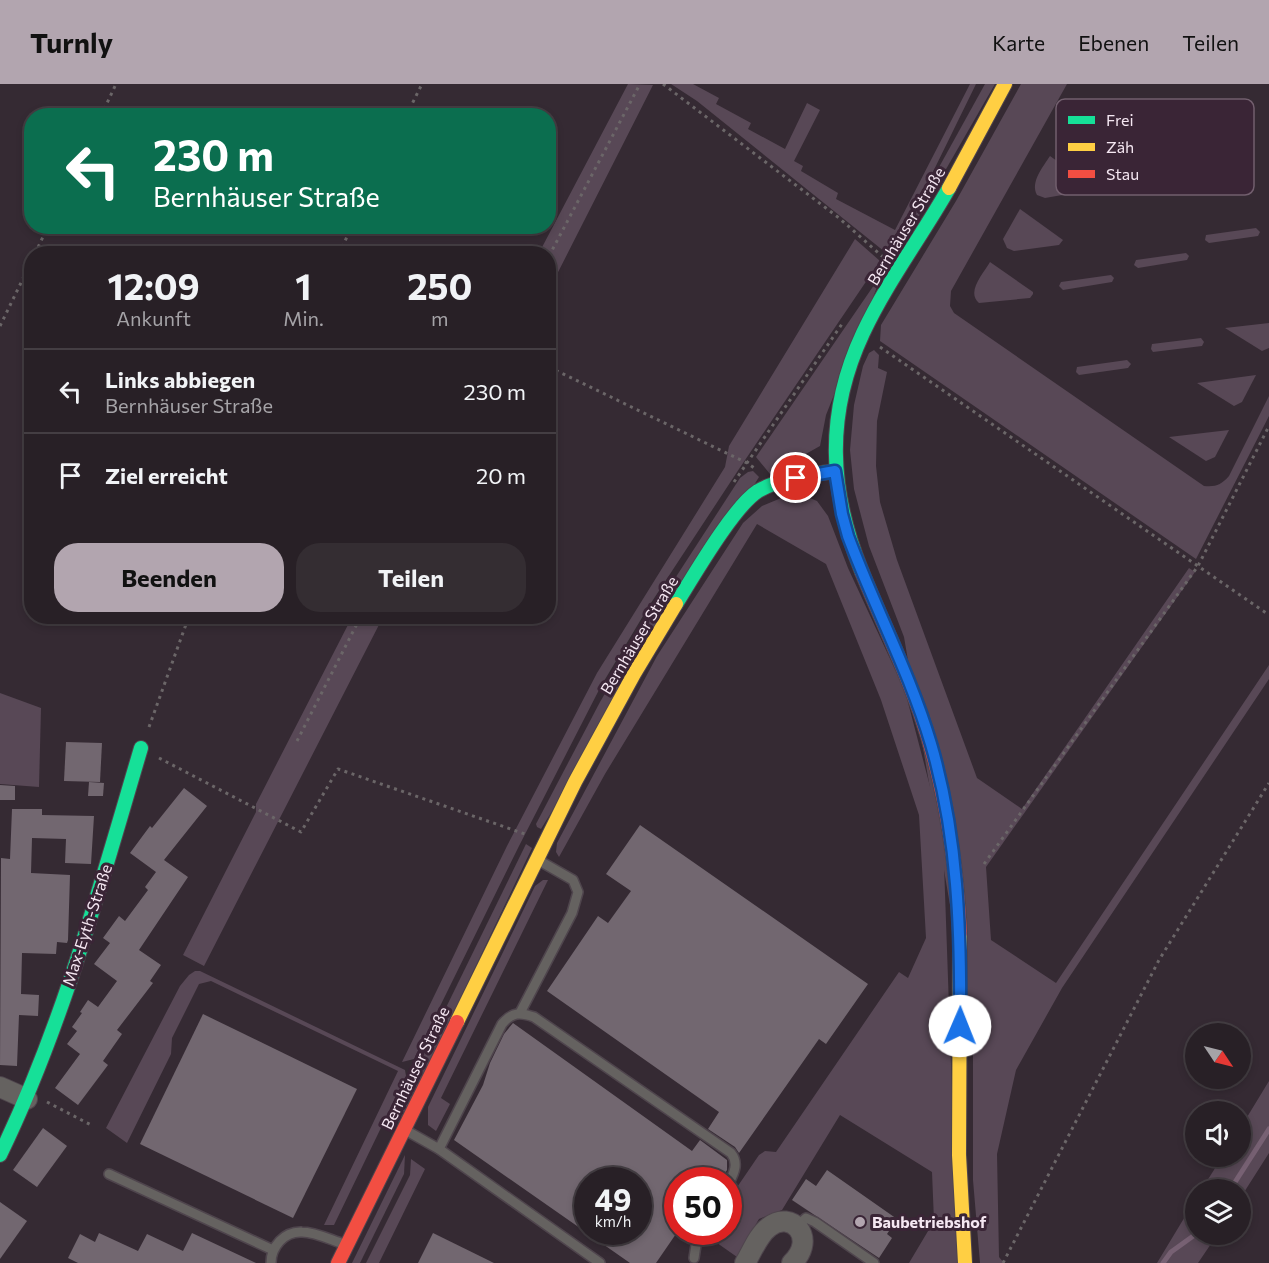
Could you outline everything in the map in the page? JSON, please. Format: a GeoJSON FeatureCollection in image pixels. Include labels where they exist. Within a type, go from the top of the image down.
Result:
{"type":"FeatureCollection","features":[{"type":"Feature","properties":{"kind":"street","name":"Bernhäuser Straße"},"geometry":{"type":"LineString","coordinates":[[338,1263],[574,782],[687,586],[746,501],[770,486],[806,475],[835,471],[834,446],[838,409],[846,374],[862,335],[934,213],[1005,84]]}},
{"type":"Feature","properties":{"kind":"street"},"geometry":{"type":"LineString","coordinates":[[835,471],[848,536],[913,692],[931,743],[943,788],[951,834],[959,927],[959,1170],[965,1263]]}},
{"type":"Feature","properties":{"kind":"street","name":"Max-Eyth-Straße"},"geometry":{"type":"LineString","coordinates":[[0,1155],[27,1098],[86,934],[141,748]]}},
{"type":"Feature","properties":{"kind":"street"},"geometry":{"type":"LineString","coordinates":[[0,1087],[27,1098]]}},
{"type":"Feature","properties":{"kind":"street"},"geometry":{"type":"LineString","coordinates":[[745,1263],[765,1230],[772,1224],[788,1222],[802,1233],[804,1240],[802,1249],[792,1263]]}},
{"type":"Feature","properties":{"kind":"lane"},"geometry":{"type":"LineString","coordinates":[[520,1013],[572,912],[578,892],[573,880],[536,859]]}},
{"type":"Feature","properties":{"kind":"lane"},"geometry":{"type":"LineString","coordinates":[[439,1149],[502,1024],[508,1017],[520,1013],[534,1017],[731,1153],[736,1162],[735,1167]]}},
{"type":"Feature","properties":{"kind":"lane"},"geometry":{"type":"LineString","coordinates":[[404,1129],[439,1149],[600,1263]]}},
{"type":"Feature","properties":{"kind":"lane"},"geometry":{"type":"LineString","coordinates":[[109,1174],[273,1250]]}},
{"type":"Feature","properties":{"kind":"lane"},"geometry":{"type":"LineString","coordinates":[[796,1227],[806,1218],[815,1222],[874,1263]]}},
{"type":"Feature","properties":{"kind":"lane"},"geometry":{"type":"LineString","coordinates":[[270,1263],[273,1250],[288,1234],[301,1232],[347,1245]]}},
{"type":"Feature","properties":{"kind":"lane"},"geometry":{"type":"LineString","coordinates":[[695,1261],[697,1245]]}},
{"type":"Feature","properties":{"kind":"path"},"geometry":{"type":"LineString","coordinates":[[105,108],[116,84]]}},
{"type":"Feature","properties":{"kind":"path"},"geometry":{"type":"LineString","coordinates":[[410,108],[422,84]]}},
{"type":"Feature","properties":{"kind":"path"},"geometry":{"type":"LineString","coordinates":[[554,246],[640,84]]}},
{"type":"Feature","properties":{"kind":"path"},"geometry":{"type":"LineString","coordinates":[[663,84],[839,218],[898,271]]}},
{"type":"Feature","properties":{"kind":"path"},"geometry":{"type":"LineString","coordinates":[[0,326],[24,276]]}},
{"type":"Feature","properties":{"kind":"path"},"geometry":{"type":"LineString","coordinates":[[734,483],[846,317]]}},
{"type":"Feature","properties":{"kind":"path"},"geometry":{"type":"LineString","coordinates":[[862,335],[1269,615]]}},
{"type":"Feature","properties":{"kind":"path"},"geometry":{"type":"LineString","coordinates":[[556,370],[747,463]]}},
{"type":"Feature","properties":{"kind":"path"},"geometry":{"type":"LineString","coordinates":[[984,864],[1197,566],[1269,426]]}},
{"type":"Feature","properties":{"kind":"path"},"geometry":{"type":"LineString","coordinates":[[186,624],[141,748],[301,832],[338,769],[525,834]]}},
{"type":"Feature","properties":{"kind":"path"},"geometry":{"type":"LineString","coordinates":[[297,741],[356,624]]}},
{"type":"Feature","properties":{"kind":"path"},"geometry":{"type":"LineString","coordinates":[[1003,1263],[1159,960],[1269,783]]}},
{"type":"Feature","properties":{"kind":"path"},"geometry":{"type":"LineString","coordinates":[[27,1098],[48,1103],[93,1126]]}},
{"type":"Feature","properties":{"kind":"shaded area"},"geometry":{"type":"Polygon","coordinates":[[[628,84],[653,85],[556,276],[556,246],[543,246],[549,234],[556,234],[556,221],[628,84]]]}},
{"type":"Feature","properties":{"kind":"shaded area"},"geometry":{"type":"Polygon","coordinates":[[[671,84],[693,84],[719,98],[716,104],[751,123],[748,129],[785,149],[807,103],[820,110],[794,161],[803,166],[801,171],[838,193],[836,199],[895,230],[970,84],[976,84],[930,178],[885,252],[697,101],[671,84]]]}},
{"type":"Feature","properties":{"kind":"shaded area"},"geometry":{"type":"Polygon","coordinates":[[[985,84],[995,84],[896,256],[891,254],[985,84]]]}},
{"type":"Feature","properties":{"kind":"shaded area"},"geometry":{"type":"Polygon","coordinates":[[[1021,84],[1067,84],[1059,99],[1056,99],[1056,104],[951,291],[950,306],[954,313],[1204,486],[1218,485],[1229,476],[1269,396],[1269,416],[1196,559],[880,341],[881,325],[956,201],[1021,84]]]}},
{"type":"Feature","properties":{"kind":"shaded area"},"geometry":{"type":"Polygon","coordinates":[[[1050,156],[1056,160],[1056,195],[1062,195],[1045,198],[1037,195],[1035,185],[1050,156]]]}},
{"type":"Feature","properties":{"kind":"shaded area"},"geometry":{"type":"Polygon","coordinates":[[[1020,209],[1063,240],[1059,245],[1014,251],[1007,248],[1003,239],[1020,209]]]}},
{"type":"Feature","properties":{"kind":"shaded area"},"geometry":{"type":"Polygon","coordinates":[[[1256,228],[1260,232],[1258,236],[1209,243],[1205,240],[1206,235],[1256,228]]]}},
{"type":"Feature","properties":{"kind":"shaded area"},"geometry":{"type":"Polygon","coordinates":[[[855,239],[880,261],[649,606],[601,686],[414,1059],[402,1062],[507,846],[597,673],[725,467],[729,446],[855,239]]]}},
{"type":"Feature","properties":{"kind":"shaded area"},"geometry":{"type":"Polygon","coordinates":[[[1186,253],[1189,256],[1187,260],[1138,268],[1134,265],[1136,260],[1186,253]]]}},
{"type":"Feature","properties":{"kind":"shaded area"},"geometry":{"type":"Polygon","coordinates":[[[990,262],[1033,292],[1030,298],[979,303],[975,299],[975,288],[990,262]]]}},
{"type":"Feature","properties":{"kind":"shaded area"},"geometry":{"type":"Polygon","coordinates":[[[883,272],[826,415],[820,446],[770,474],[756,457],[883,272]]]}},
{"type":"Feature","properties":{"kind":"shaded area"},"geometry":{"type":"Polygon","coordinates":[[[1111,275],[1114,278],[1112,282],[1063,290],[1059,286],[1061,282],[1111,275]]]}},
{"type":"Feature","properties":{"kind":"shaded area"},"geometry":{"type":"Polygon","coordinates":[[[1269,323],[1269,348],[1262,351],[1225,328],[1269,323]]]}},
{"type":"Feature","properties":{"kind":"shaded area"},"geometry":{"type":"Polygon","coordinates":[[[1201,338],[1204,342],[1202,346],[1153,352],[1151,349],[1152,344],[1201,338]]]}},
{"type":"Feature","properties":{"kind":"shaded area"},"geometry":{"type":"Polygon","coordinates":[[[874,350],[879,355],[878,368],[887,372],[877,421],[876,466],[880,502],[897,560],[977,778],[1022,809],[1189,568],[1195,572],[986,867],[991,940],[1056,983],[1269,665],[1269,679],[1062,988],[1016,1070],[997,1154],[999,1257],[1004,1263],[980,1263],[973,1180],[973,1039],[904,637],[869,546],[854,489],[850,450],[854,405],[863,366],[869,353],[874,350]]]}},
{"type":"Feature","properties":{"kind":"shaded area"},"geometry":{"type":"Polygon","coordinates":[[[1127,360],[1131,364],[1128,368],[1079,375],[1076,372],[1077,367],[1127,360]]]}},
{"type":"Feature","properties":{"kind":"shaded area"},"geometry":{"type":"Polygon","coordinates":[[[1256,375],[1242,402],[1234,406],[1197,383],[1256,375]]]}},
{"type":"Feature","properties":{"kind":"shaded area"},"geometry":{"type":"Polygon","coordinates":[[[1229,430],[1215,457],[1206,461],[1169,437],[1229,430]]]}},
{"type":"Feature","properties":{"kind":"shaded area"},"geometry":{"type":"Polygon","coordinates":[[[753,471],[759,477],[541,829],[537,827],[536,824],[600,702],[650,617],[740,478],[753,471]]]}},
{"type":"Feature","properties":{"kind":"shaded area"},"geometry":{"type":"Polygon","coordinates":[[[786,496],[805,496],[817,501],[828,516],[848,568],[905,691],[943,836],[958,1263],[909,1263],[934,1221],[932,1172],[840,1115],[782,1210],[759,1219],[737,1257],[720,1245],[742,1245],[742,1180],[759,1155],[765,1151],[776,1152],[899,972],[908,978],[926,938],[919,815],[881,700],[826,564],[757,524],[605,774],[559,857],[556,852],[557,843],[657,656],[743,523],[762,506],[786,496]]]}},
{"type":"Feature","properties":{"kind":"shaded area"},"geometry":{"type":"Polygon","coordinates":[[[348,624],[379,624],[204,966],[183,955],[256,812],[256,804],[348,624]]]}},
{"type":"Feature","properties":{"kind":"shaded area"},"geometry":{"type":"Polygon","coordinates":[[[0,693],[41,708],[39,787],[0,784],[0,693]]]}},
{"type":"Feature","properties":{"kind":"shaded area"},"geometry":{"type":"Polygon","coordinates":[[[526,844],[532,848],[401,1123],[392,1118],[526,844]]]}},
{"type":"Feature","properties":{"kind":"shaded area"},"geometry":{"type":"Polygon","coordinates":[[[543,880],[548,880],[441,1098],[450,1104],[436,1131],[428,1125],[428,1107],[535,886],[543,880]]]}},
{"type":"Feature","properties":{"kind":"shaded area"},"geometry":{"type":"Polygon","coordinates":[[[195,971],[200,971],[405,1070],[406,1076],[334,1225],[324,1225],[398,1071],[211,981],[199,984],[172,1038],[171,1054],[127,1143],[106,1128],[180,986],[195,971]]]}},
{"type":"Feature","properties":{"kind":"shaded area"},"geometry":{"type":"Polygon","coordinates":[[[1269,1081],[1269,1153],[1251,1181],[1251,1179],[1208,1179],[1216,1167],[1251,1167],[1251,1111],[1269,1081]]]}},
{"type":"Feature","properties":{"kind":"shaded area"},"geometry":{"type":"Polygon","coordinates":[[[405,1155],[404,1174],[360,1263],[352,1263],[405,1155]]]}},
{"type":"Feature","properties":{"kind":"shaded area"},"geometry":{"type":"Polygon","coordinates":[[[411,1159],[425,1169],[379,1263],[366,1263],[410,1175],[411,1159]]]}},
{"type":"Feature","properties":{"kind":"shaded area"},"geometry":{"type":"Polygon","coordinates":[[[1185,1217],[1185,1245],[1210,1245],[1198,1263],[1157,1263],[1185,1217]]]}},
{"type":"Feature","properties":{"kind":"building"},"geometry":{"type":"Polygon","coordinates":[[[66,742],[102,743],[100,782],[64,781],[66,742]]]}},
{"type":"Feature","properties":{"kind":"building"},"geometry":{"type":"Polygon","coordinates":[[[89,782],[104,783],[103,796],[88,796],[89,782]]]}},
{"type":"Feature","properties":{"kind":"building"},"geometry":{"type":"Polygon","coordinates":[[[0,785],[15,786],[15,800],[0,800],[0,785]]]}},
{"type":"Feature","properties":{"kind":"building"},"geometry":{"type":"Polygon","coordinates":[[[184,788],[207,806],[164,860],[188,877],[139,950],[161,965],[150,981],[153,983],[117,1030],[122,1034],[103,1061],[108,1065],[78,1105],[55,1088],[80,1054],[67,1044],[77,1031],[72,1027],[88,1000],[98,1007],[117,981],[94,964],[110,943],[103,938],[119,916],[125,921],[148,890],[145,887],[156,872],[130,853],[150,826],[152,828],[184,788]]]}},
{"type":"Feature","properties":{"kind":"building"},"geometry":{"type":"Polygon","coordinates":[[[12,809],[42,809],[42,815],[94,816],[91,864],[65,863],[66,839],[32,838],[31,873],[70,875],[68,940],[67,943],[57,942],[56,954],[22,953],[21,994],[39,995],[38,1016],[19,1015],[17,1066],[0,1065],[1,858],[10,859],[12,809]]]}},
{"type":"Feature","properties":{"kind":"building"},"geometry":{"type":"Polygon","coordinates":[[[640,825],[868,984],[826,1044],[819,1039],[739,1153],[735,1147],[708,1129],[719,1112],[547,991],[598,916],[608,923],[631,891],[606,874],[640,825]]]}},
{"type":"Feature","properties":{"kind":"building"},"geometry":{"type":"Polygon","coordinates":[[[203,1014],[357,1089],[293,1218],[140,1144],[203,1014]]]}},
{"type":"Feature","properties":{"kind":"building"},"geometry":{"type":"Polygon","coordinates":[[[513,1023],[692,1151],[700,1140],[727,1160],[727,1167],[664,1167],[664,1245],[668,1245],[656,1263],[630,1263],[604,1245],[652,1245],[652,1167],[574,1167],[574,1224],[454,1140],[483,1085],[490,1063],[504,1034],[513,1023]]]}},
{"type":"Feature","properties":{"kind":"building"},"geometry":{"type":"Polygon","coordinates":[[[43,1128],[67,1146],[37,1187],[13,1170],[43,1128]]]}},
{"type":"Feature","properties":{"kind":"building"},"geometry":{"type":"Polygon","coordinates":[[[827,1170],[897,1219],[887,1234],[892,1238],[879,1258],[792,1200],[806,1179],[816,1186],[827,1170]]]}},
{"type":"Feature","properties":{"kind":"building"},"geometry":{"type":"Polygon","coordinates":[[[0,1202],[27,1221],[0,1259],[0,1202]]]}},
{"type":"Feature","properties":{"kind":"building"},"geometry":{"type":"Polygon","coordinates":[[[99,1233],[138,1251],[147,1234],[183,1251],[192,1233],[256,1263],[78,1263],[68,1258],[80,1234],[95,1242],[99,1233]]]}},
{"type":"Feature","properties":{"kind":"building"},"geometry":{"type":"Polygon","coordinates":[[[433,1233],[494,1263],[418,1263],[433,1233]]]}},
{"type":"Feature","properties":{"kind":"waterway"},"geometry":{"type":"LineString","coordinates":[[1237,1179],[1269,1129]]}},
{"type":"Feature","properties":{"kind":"waterway"},"geometry":{"type":"LineString","coordinates":[[1163,1263],[1171,1252],[1185,1242]]}},
{"type":"Feature","properties":{"kind":"traffic: fast"},"geometry":{"type":"LineString","coordinates":[[862,572],[851,542],[838,482],[837,423],[842,393],[851,363],[872,314],[949,188]]}},
{"type":"Feature","properties":{"kind":"traffic: fast"},"geometry":{"type":"LineString","coordinates":[[676,604],[714,543],[748,499],[758,491],[776,483],[835,471]]}},
{"type":"Feature","properties":{"kind":"traffic: fast"},"geometry":{"type":"LineString","coordinates":[[0,1155],[43,1056],[79,954],[141,748]]}},
{"type":"Feature","properties":{"kind":"traffic: slow"},"geometry":{"type":"LineString","coordinates":[[949,188],[1005,84]]}},
{"type":"Feature","properties":{"kind":"traffic: slow"},"geometry":{"type":"LineString","coordinates":[[457,1022],[575,782],[634,674],[676,604]]}},
{"type":"Feature","properties":{"kind":"traffic: slow"},"geometry":{"type":"LineString","coordinates":[[960,933],[959,1155],[965,1263]]}},
{"type":"Feature","properties":{"kind":"traffic: jam"},"geometry":{"type":"LineString","coordinates":[[862,572],[899,659],[929,739],[948,821],[956,877],[960,933]]}},
{"type":"Feature","properties":{"kind":"traffic: jam"},"geometry":{"type":"LineString","coordinates":[[338,1263],[457,1022]]}},
{"type":"Feature","properties":{"kind":"place","name":"Baubetriebshof"},"geometry":{"type":"Point","coordinates":[860,1222]}},
{"type":"Feature","properties":{"kind":"route"},"geometry":{"type":"LineString","coordinates":[[796,478],[835,471],[837,491],[848,536],[913,692],[931,743],[943,788],[956,875],[960,1026]]}}]}
